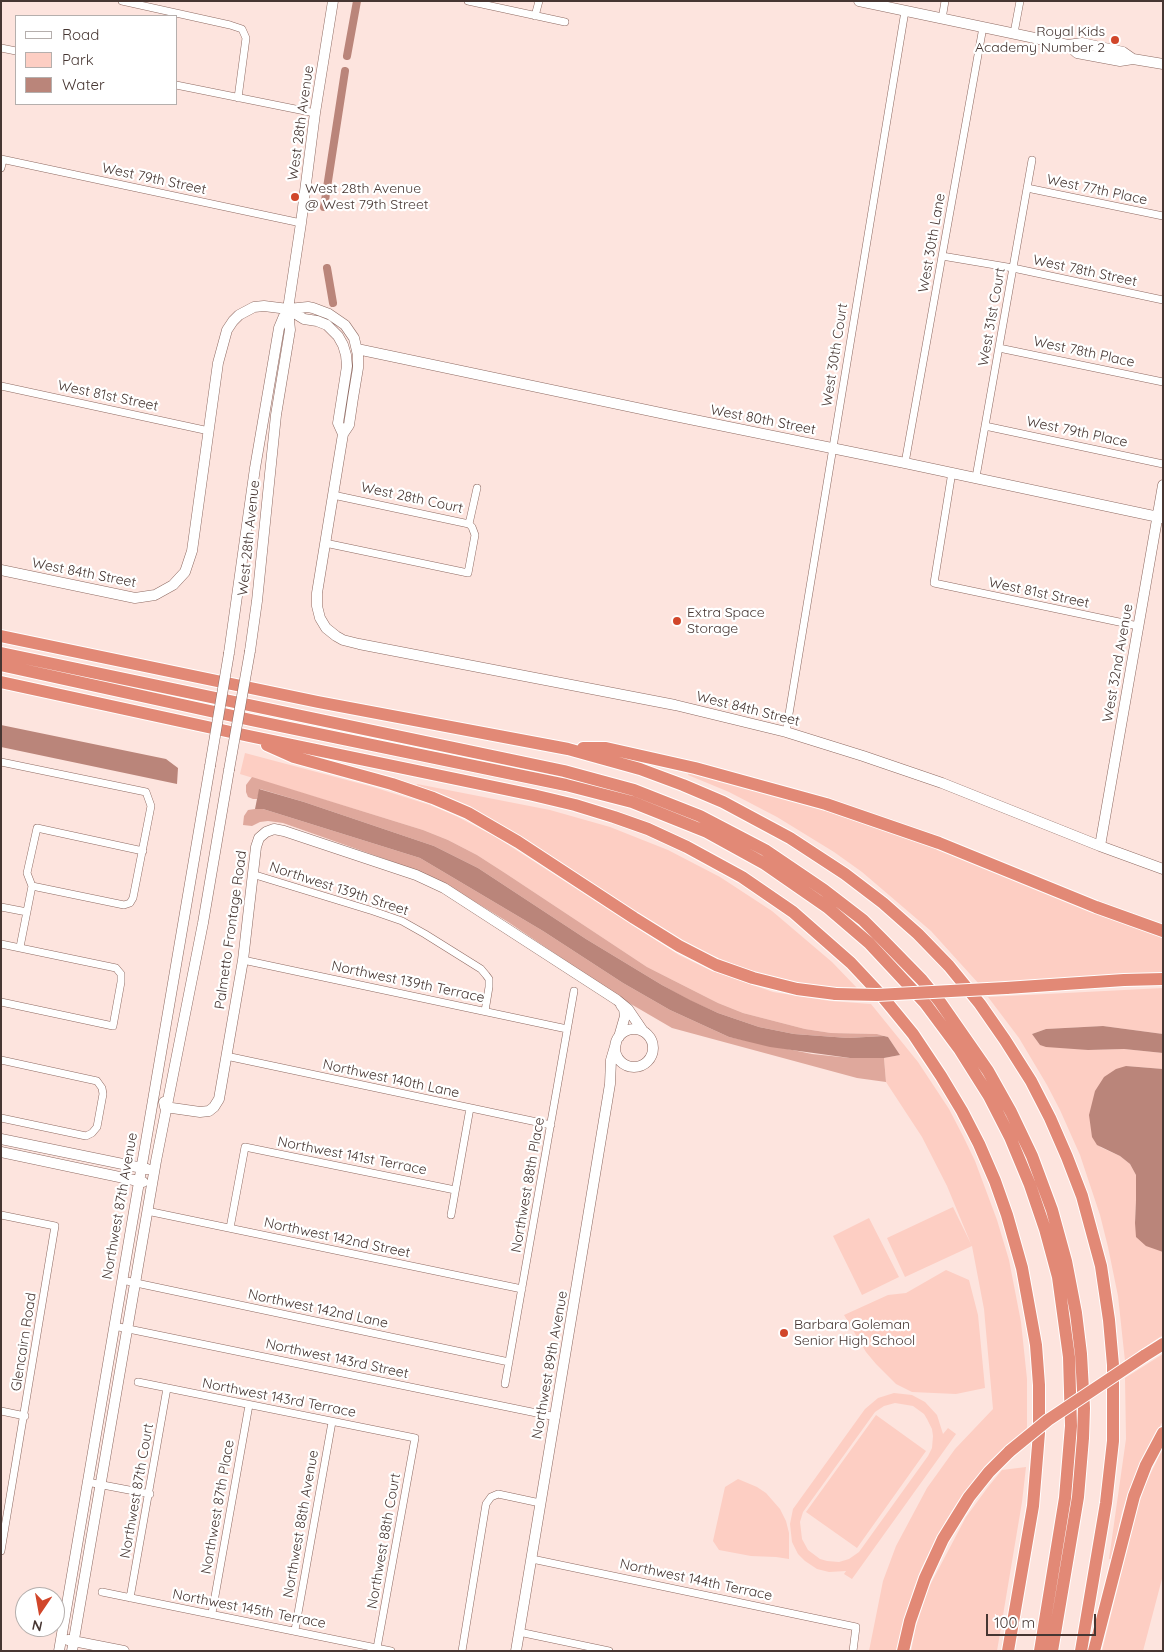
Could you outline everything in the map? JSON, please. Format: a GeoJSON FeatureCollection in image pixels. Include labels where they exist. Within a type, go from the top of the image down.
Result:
{"type":"FeatureCollection","features":[{"type":"Feature","properties":{"kind":"highway"},"geometry":{"type":"LineString","coordinates":[[1,636],[327,704],[568,749],[640,769],[723,802],[790,838],[845,874],[918,934],[949,966],[993,1022],[1031,1081],[1065,1151],[1087,1213],[1101,1266],[1112,1345],[1114,1399],[1111,1468],[1081,1651]]}},
{"type":"Feature","properties":{"kind":"highway"},"geometry":{"type":"LineString","coordinates":[[1,653],[564,771],[634,790],[700,816],[765,850],[824,890],[870,926],[902,958],[934,995],[958,1026],[988,1071],[1011,1112],[1032,1156],[1052,1210],[1064,1253],[1080,1335],[1083,1431],[1077,1504],[1052,1651]]}},
{"type":"Feature","properties":{"kind":"highway"},"geometry":{"type":"LineString","coordinates":[[1,665],[250,720],[556,782],[632,802],[707,832],[765,864],[827,907],[869,943],[925,1003],[960,1050],[989,1096],[1010,1137],[1030,1185],[1045,1229],[1058,1278],[1069,1358],[1071,1436],[1066,1498],[1040,1651]]}},
{"type":"Feature","properties":{"kind":"highway"},"geometry":{"type":"LineString","coordinates":[[1,682],[558,800],[592,809],[648,829],[725,867],[788,908],[851,963],[913,1034],[937,1068],[958,1103],[979,1144],[1007,1215],[1028,1294],[1038,1371],[1040,1413],[1038,1449],[1033,1506],[1008,1651]]}},
{"type":"Feature","properties":{"kind":"highway"},"geometry":{"type":"LineString","coordinates":[[249,736],[289,755],[392,784],[468,812],[518,842],[664,937],[716,965],[754,978],[797,989],[836,994],[877,995],[1163,979]]}},
{"type":"Feature","properties":{"kind":"highway"},"geometry":{"type":"LineString","coordinates":[[568,749],[606,748],[710,771],[792,794],[920,836],[1077,899],[1163,931]]}},
{"type":"Feature","properties":{"kind":"highway"},"geometry":{"type":"LineString","coordinates":[[903,1651],[910,1621],[925,1578],[943,1539],[969,1498],[989,1472],[1048,1420],[1163,1344]]}},
{"type":"Feature","properties":{"kind":"highway"},"geometry":{"type":"LineString","coordinates":[[1094,1651],[1134,1496],[1146,1465],[1163,1432]]}},
{"type":"Feature","properties":{"kind":"street"},"geometry":{"type":"LineString","coordinates":[[122,1],[242,29],[246,38],[238,98]]}},
{"type":"Feature","properties":{"kind":"street","name":"West 28th Avenue"},"geometry":{"type":"LineString","coordinates":[[229,770],[257,601],[276,415],[290,330],[288,308],[315,113],[333,1]]}},
{"type":"Feature","properties":{"kind":"street"},"geometry":{"type":"LineString","coordinates":[[470,1],[564,22]]}},
{"type":"Feature","properties":{"kind":"street"},"geometry":{"type":"LineString","coordinates":[[536,16],[538,1]]}},
{"type":"Feature","properties":{"kind":"street"},"geometry":{"type":"LineString","coordinates":[[942,19],[945,1]]}},
{"type":"Feature","properties":{"kind":"street"},"geometry":{"type":"LineString","coordinates":[[1014,33],[1020,1]]}},
{"type":"Feature","properties":{"kind":"street"},"geometry":{"type":"LineString","coordinates":[[866,2],[1068,45],[1078,53],[1120,62],[1133,59],[1163,64]]}},
{"type":"Feature","properties":{"kind":"street","name":"West 30th Court"},"geometry":{"type":"LineString","coordinates":[[786,732],[904,11]]}},
{"type":"Feature","properties":{"kind":"street","name":"West 30th Lane"},"geometry":{"type":"LineString","coordinates":[[905,463],[983,27]]}},
{"type":"Feature","properties":{"kind":"street"},"geometry":{"type":"LineString","coordinates":[[1,48],[15,51]]}},
{"type":"Feature","properties":{"kind":"street"},"geometry":{"type":"LineString","coordinates":[[178,85],[315,113]]}},
{"type":"Feature","properties":{"kind":"street"},"geometry":{"type":"LineString","coordinates":[[1,168],[2,160]]}},
{"type":"Feature","properties":{"kind":"street","name":"West 79th Street"},"geometry":{"type":"LineString","coordinates":[[2,160],[301,223]]}},
{"type":"Feature","properties":{"kind":"street","name":"West 31st Court"},"geometry":{"type":"LineString","coordinates":[[976,478],[1032,160]]}},
{"type":"Feature","properties":{"kind":"street","name":"West 77th Place"},"geometry":{"type":"LineString","coordinates":[[1027,188],[1163,216]]}},
{"type":"Feature","properties":{"kind":"street","name":"West 78th Street"},"geometry":{"type":"LineString","coordinates":[[942,256],[1013,268],[1163,300]]}},
{"type":"Feature","properties":{"kind":"street"},"geometry":{"type":"LineString","coordinates":[[209,431],[223,338],[229,326],[243,312],[254,307],[308,307],[330,314],[348,328],[354,338],[357,349],[358,368],[348,426],[343,434],[325,543]]}},
{"type":"Feature","properties":{"kind":"street"},"geometry":{"type":"LineString","coordinates":[[288,308],[304,318],[327,326],[335,332],[343,345],[347,366],[338,423],[343,434]]}},
{"type":"Feature","properties":{"kind":"street","name":"West 28th Avenue"},"geometry":{"type":"LineString","coordinates":[[210,766],[229,653],[246,525],[279,328],[288,308]]}},
{"type":"Feature","properties":{"kind":"street","name":"West 78th Place"},"geometry":{"type":"LineString","coordinates":[[999,348],[1163,382]]}},
{"type":"Feature","properties":{"kind":"street","name":"West 80th Street"},"geometry":{"type":"LineString","coordinates":[[357,349],[1160,517]]}},
{"type":"Feature","properties":{"kind":"street","name":"West 81st Street"},"geometry":{"type":"LineString","coordinates":[[1,386],[209,431]]}},
{"type":"Feature","properties":{"kind":"street","name":"West 79th Place"},"geometry":{"type":"LineString","coordinates":[[986,426],[1163,464]]}},
{"type":"Feature","properties":{"kind":"street","name":"West 84th Street"},"geometry":{"type":"LineString","coordinates":[[1,570],[128,597],[144,597],[161,593],[178,580],[191,557],[209,431]]}},
{"type":"Feature","properties":{"kind":"street","name":"West 81st Street"},"geometry":{"type":"LineString","coordinates":[[952,472],[934,583],[1138,626]]}},
{"type":"Feature","properties":{"kind":"street","name":"West 32nd Avenue"},"geometry":{"type":"LineString","coordinates":[[1100,846],[1138,626],[1160,517],[1163,485]]}},
{"type":"Feature","properties":{"kind":"street"},"geometry":{"type":"LineString","coordinates":[[469,524],[476,488]]}},
{"type":"Feature","properties":{"kind":"street","name":"West 28th Court"},"geometry":{"type":"LineString","coordinates":[[325,543],[468,573],[475,535],[469,524],[333,495]]}},
{"type":"Feature","properties":{"kind":"street","name":"West 84th Street"},"geometry":{"type":"LineString","coordinates":[[325,543],[316,599],[320,618],[326,628],[340,639],[662,703],[786,732],[942,783],[1163,869]]}},
{"type":"Feature","properties":{"kind":"street"},"geometry":{"type":"LineString","coordinates":[[1,762],[146,792],[151,806],[133,898],[130,903],[124,905],[32,886]]}},
{"type":"Feature","properties":{"kind":"street","name":"Northwest 87th Avenue"},"geometry":{"type":"LineString","coordinates":[[59,1651],[210,766]]}},
{"type":"Feature","properties":{"kind":"street","name":"Northwest 87th Avenue"},"geometry":{"type":"LineString","coordinates":[[73,1646],[165,1107],[203,923],[229,770]]}},
{"type":"Feature","properties":{"kind":"street"},"geometry":{"type":"LineString","coordinates":[[20,948],[32,886],[27,873],[37,828],[143,851]]}},
{"type":"Feature","properties":{"kind":"street","name":"Palmetto Frontage Road"},"geometry":{"type":"LineString","coordinates":[[165,1107],[200,1112],[208,1111],[214,1107],[219,1099],[243,960],[252,874],[259,838],[266,832],[274,829],[284,830],[416,875],[444,888],[617,1000],[628,1009],[643,1031]]}},
{"type":"Feature","properties":{"kind":"street","name":"Northwest 139th Street"},"geometry":{"type":"LineString","coordinates":[[252,874],[402,921],[425,934],[486,974],[489,979],[489,987],[484,1011]]}},
{"type":"Feature","properties":{"kind":"street"},"geometry":{"type":"LineString","coordinates":[[1,906],[27,912]]}},
{"type":"Feature","properties":{"kind":"street"},"geometry":{"type":"LineString","coordinates":[[1,944],[116,968],[121,974],[112,1026],[1,1002]]}},
{"type":"Feature","properties":{"kind":"street","name":"Northwest 139th Terrace"},"geometry":{"type":"LineString","coordinates":[[243,960],[567,1029]]}},
{"type":"Feature","properties":{"kind":"street","name":"Northwest 88th Place"},"geometry":{"type":"LineString","coordinates":[[505,1384],[574,991]]}},
{"type":"Feature","properties":{"kind":"street"},"geometry":{"type":"LineString","coordinates":[[617,1000],[624,1009],[625,1016],[617,1040],[617,1054],[624,1063],[635,1066]]}},
{"type":"Feature","properties":{"kind":"street"},"geometry":{"type":"LineString","coordinates":[[610,1084],[621,1071],[645,1063],[649,1059],[653,1048],[651,1039],[638,1029],[627,1030],[617,1040]]}},
{"type":"Feature","properties":{"kind":"street","name":"Northwest 89th Avenue"},"geometry":{"type":"LineString","coordinates":[[516,1651],[556,1417],[610,1084],[612,1060],[617,1040]]}},
{"type":"Feature","properties":{"kind":"street"},"geometry":{"type":"LineString","coordinates":[[162,1048],[163,1068],[160,1083],[165,1107]]}},
{"type":"Feature","properties":{"kind":"street","name":"Northwest 140th Lane"},"geometry":{"type":"LineString","coordinates":[[226,1056],[551,1125]]}},
{"type":"Feature","properties":{"kind":"street"},"geometry":{"type":"LineString","coordinates":[[1,1060],[97,1081],[102,1088],[103,1094],[97,1127],[86,1136],[1,1118]]}},
{"type":"Feature","properties":{"kind":"street"},"geometry":{"type":"LineString","coordinates":[[451,1215],[470,1108]]}},
{"type":"Feature","properties":{"kind":"street"},"geometry":{"type":"LineString","coordinates":[[1,1138],[154,1171]]}},
{"type":"Feature","properties":{"kind":"street","name":"Northwest 141st Terrace"},"geometry":{"type":"LineString","coordinates":[[230,1228],[245,1147],[455,1190]]}},
{"type":"Feature","properties":{"kind":"street"},"geometry":{"type":"LineString","coordinates":[[1,1152],[152,1184]]}},
{"type":"Feature","properties":{"kind":"street","name":"Northwest 142nd Street"},"geometry":{"type":"LineString","coordinates":[[147,1211],[522,1289]]}},
{"type":"Feature","properties":{"kind":"street","name":"Glencairn Road"},"geometry":{"type":"LineString","coordinates":[[1,1215],[55,1226],[25,1416],[1,1551]]}},
{"type":"Feature","properties":{"kind":"street","name":"Northwest 142nd Lane"},"geometry":{"type":"LineString","coordinates":[[122,1280],[509,1362]]}},
{"type":"Feature","properties":{"kind":"street","name":"Northwest 143rd Street"},"geometry":{"type":"LineString","coordinates":[[114,1326],[556,1417]]}},
{"type":"Feature","properties":{"kind":"street","name":"Northwest 143rd Terrace"},"geometry":{"type":"LineString","coordinates":[[138,1382],[415,1438]]}},
{"type":"Feature","properties":{"kind":"street","name":"Northwest 87th Court"},"geometry":{"type":"LineString","coordinates":[[130,1598],[150,1494],[167,1388]]}},
{"type":"Feature","properties":{"kind":"street","name":"Northwest 87th Place"},"geometry":{"type":"LineString","coordinates":[[212,1614],[249,1405]]}},
{"type":"Feature","properties":{"kind":"street"},"geometry":{"type":"LineString","coordinates":[[1,1412],[25,1416]]}},
{"type":"Feature","properties":{"kind":"street","name":"Northwest 88th Avenue"},"geometry":{"type":"LineString","coordinates":[[295,1630],[332,1422]]}},
{"type":"Feature","properties":{"kind":"street","name":"Northwest 88th Court"},"geometry":{"type":"LineString","coordinates":[[377,1648],[415,1438]]}},
{"type":"Feature","properties":{"kind":"street"},"geometry":{"type":"LineString","coordinates":[[87,1482],[150,1494]]}},
{"type":"Feature","properties":{"kind":"street"},"geometry":{"type":"LineString","coordinates":[[462,1651],[486,1504],[491,1497],[498,1494],[540,1503]]}},
{"type":"Feature","properties":{"kind":"street","name":"Northwest 144th Terrace"},"geometry":{"type":"LineString","coordinates":[[532,1559],[856,1626],[853,1651]]}},
{"type":"Feature","properties":{"kind":"street","name":"Northwest 145th Terrace"},"geometry":{"type":"LineString","coordinates":[[102,1592],[295,1630],[390,1651]]}},
{"type":"Feature","properties":{"kind":"street"},"geometry":{"type":"LineString","coordinates":[[519,1632],[609,1651]]}},
{"type":"Feature","properties":{"kind":"street"},"geometry":{"type":"LineString","coordinates":[[61,1638],[73,1646],[124,1651]]}},
{"type":"Feature","properties":{"kind":"green space"},"geometry":{"type":"Polygon","coordinates":[[[245,753],[373,787],[430,805],[456,816],[496,837],[679,955],[710,970],[773,992],[830,1001],[871,1004],[918,1062],[949,1109],[975,1161],[997,1220],[1009,1260],[1021,1322],[1027,1379],[1027,1429],[989,1462],[947,1519],[921,1569],[897,1651],[869,1651],[883,1581],[896,1546],[927,1488],[955,1449],[993,1409],[984,1309],[972,1246],[905,1277],[887,1238],[953,1207],[971,1244],[947,1186],[922,1137],[886,1082],[884,1058],[900,1055],[888,1037],[877,1034],[831,1033],[805,1029],[743,1013],[718,1003],[647,967],[477,855],[448,840],[423,830],[240,774],[245,753]]]}},
{"type":"Feature","properties":{"kind":"green space"},"geometry":{"type":"Polygon","coordinates":[[[689,771],[826,811],[947,852],[1064,901],[1163,937],[1163,974],[979,984],[931,931],[862,872],[834,852],[777,817],[729,792],[688,775],[689,771]]]}},
{"type":"Feature","properties":{"kind":"green space"},"geometry":{"type":"Polygon","coordinates":[[[417,784],[550,810],[610,827],[668,850],[720,877],[772,911],[832,962],[858,989],[815,986],[776,978],[745,969],[699,950],[416,786],[417,784]]]}},
{"type":"Feature","properties":{"kind":"green space"},"geometry":{"type":"Polygon","coordinates":[[[1163,988],[1163,1034],[1103,1026],[1046,1029],[1032,1034],[1088,1050],[1124,1049],[1163,1053],[1163,1069],[1126,1066],[1100,1147],[1120,1156],[1130,1164],[1136,1175],[1135,1223],[1163,1252],[1163,1335],[1125,1361],[1118,1296],[1108,1247],[1100,1215],[1080,1155],[1047,1085],[1019,1038],[988,997],[1163,988]]]}},
{"type":"Feature","properties":{"kind":"green space"},"geometry":{"type":"Polygon","coordinates":[[[869,1218],[899,1277],[862,1295],[833,1236],[869,1218]]]}},
{"type":"Feature","properties":{"kind":"green space"},"geometry":{"type":"Polygon","coordinates":[[[946,1270],[969,1280],[978,1315],[985,1388],[956,1394],[912,1392],[896,1384],[876,1364],[866,1352],[844,1315],[888,1295],[906,1293],[946,1270]]]}},
{"type":"Feature","properties":{"kind":"green space"},"geometry":{"type":"Polygon","coordinates":[[[1163,1354],[1163,1421],[1149,1445],[1132,1483],[1122,1512],[1112,1559],[1109,1559],[1126,1439],[1125,1378],[1163,1354]]]}},
{"type":"Feature","properties":{"kind":"green space"},"geometry":{"type":"Polygon","coordinates":[[[894,1393],[912,1395],[925,1402],[937,1415],[943,1434],[948,1428],[956,1434],[852,1579],[844,1574],[846,1571],[829,1572],[817,1569],[805,1561],[798,1554],[792,1542],[790,1524],[793,1509],[865,1409],[878,1398],[894,1393]],[[895,1403],[884,1406],[875,1412],[803,1512],[800,1522],[802,1539],[808,1550],[820,1559],[839,1562],[849,1559],[859,1552],[928,1456],[932,1448],[932,1429],[924,1414],[913,1406],[895,1403]]]}},
{"type":"Feature","properties":{"kind":"green space"},"geometry":{"type":"Polygon","coordinates":[[[876,1415],[926,1451],[857,1548],[806,1512],[876,1415]]]}},
{"type":"Feature","properties":{"kind":"green space"},"geometry":{"type":"Polygon","coordinates":[[[1163,1448],[1163,1575],[1143,1651],[1102,1651],[1137,1510],[1144,1487],[1163,1448]]]}},
{"type":"Feature","properties":{"kind":"green space"},"geometry":{"type":"Polygon","coordinates":[[[1026,1467],[997,1651],[911,1651],[916,1626],[929,1587],[966,1517],[1002,1470],[1026,1467]]]}},
{"type":"Feature","properties":{"kind":"green space"},"geometry":{"type":"Polygon","coordinates":[[[738,1479],[766,1493],[780,1509],[789,1533],[789,1559],[751,1556],[719,1550],[713,1541],[725,1487],[738,1479]]]}},
{"type":"Feature","properties":{"kind":"shaded area"},"geometry":{"type":"Polygon","coordinates":[[[252,777],[423,830],[448,840],[477,855],[647,967],[718,1003],[743,1013],[805,1029],[831,1033],[877,1034],[884,1036],[848,1038],[794,1034],[759,1027],[718,1013],[662,985],[586,939],[478,868],[434,846],[304,802],[260,789],[257,799],[248,797],[246,785],[252,777]]]}},
{"type":"Feature","properties":{"kind":"shaded area"},"geometry":{"type":"Polygon","coordinates":[[[263,809],[420,858],[543,931],[623,983],[670,1010],[729,1037],[812,1054],[850,1058],[884,1058],[886,1082],[857,1078],[672,1028],[624,1000],[508,922],[449,886],[427,875],[385,859],[283,823],[268,821],[252,826],[243,825],[244,816],[248,810],[263,809]]]}},
{"type":"Feature","properties":{"kind":"water"},"geometry":{"type":"Polygon","coordinates":[[[1,725],[166,759],[178,768],[177,784],[1,747],[1,725]]]}},
{"type":"Feature","properties":{"kind":"water"},"geometry":{"type":"Polygon","coordinates":[[[259,789],[304,802],[434,846],[478,868],[586,939],[662,985],[718,1013],[759,1027],[794,1034],[848,1038],[884,1036],[888,1037],[900,1055],[884,1058],[850,1058],[770,1047],[729,1037],[670,1010],[623,983],[543,931],[420,858],[263,809],[255,809],[259,789]]]}},
{"type":"Feature","properties":{"kind":"water"},"geometry":{"type":"Polygon","coordinates":[[[1103,1026],[1163,1034],[1163,1053],[1124,1049],[1088,1050],[1046,1047],[1040,1045],[1032,1034],[1046,1029],[1103,1026]]]}},
{"type":"Feature","properties":{"kind":"water"},"geometry":{"type":"Polygon","coordinates":[[[1126,1066],[1163,1069],[1163,1252],[1146,1246],[1136,1237],[1136,1175],[1130,1164],[1120,1156],[1097,1145],[1092,1137],[1089,1115],[1095,1091],[1104,1077],[1116,1069],[1126,1066]]]}},
{"type":"Feature","properties":{"kind":"waterway"},"geometry":{"type":"LineString","coordinates":[[347,56],[357,1]]}},
{"type":"Feature","properties":{"kind":"waterway"},"geometry":{"type":"LineString","coordinates":[[324,207],[345,71]]}},
{"type":"Feature","properties":{"kind":"waterway"},"geometry":{"type":"LineString","coordinates":[[327,268],[333,303]]}},
{"type":"Feature","properties":{"kind":"place","name":"Royal Kids Academy Number 2"},"geometry":{"type":"Point","coordinates":[1115,40]}},
{"type":"Feature","properties":{"kind":"place","name":"West 28th Avenue @ West 79th Street"},"geometry":{"type":"Point","coordinates":[295,197]}},
{"type":"Feature","properties":{"kind":"place","name":"Extra Space Storage"},"geometry":{"type":"Point","coordinates":[677,621]}},
{"type":"Feature","properties":{"kind":"place","name":"Barbara Goleman Senior High School"},"geometry":{"type":"Point","coordinates":[784,1333]}}]}
